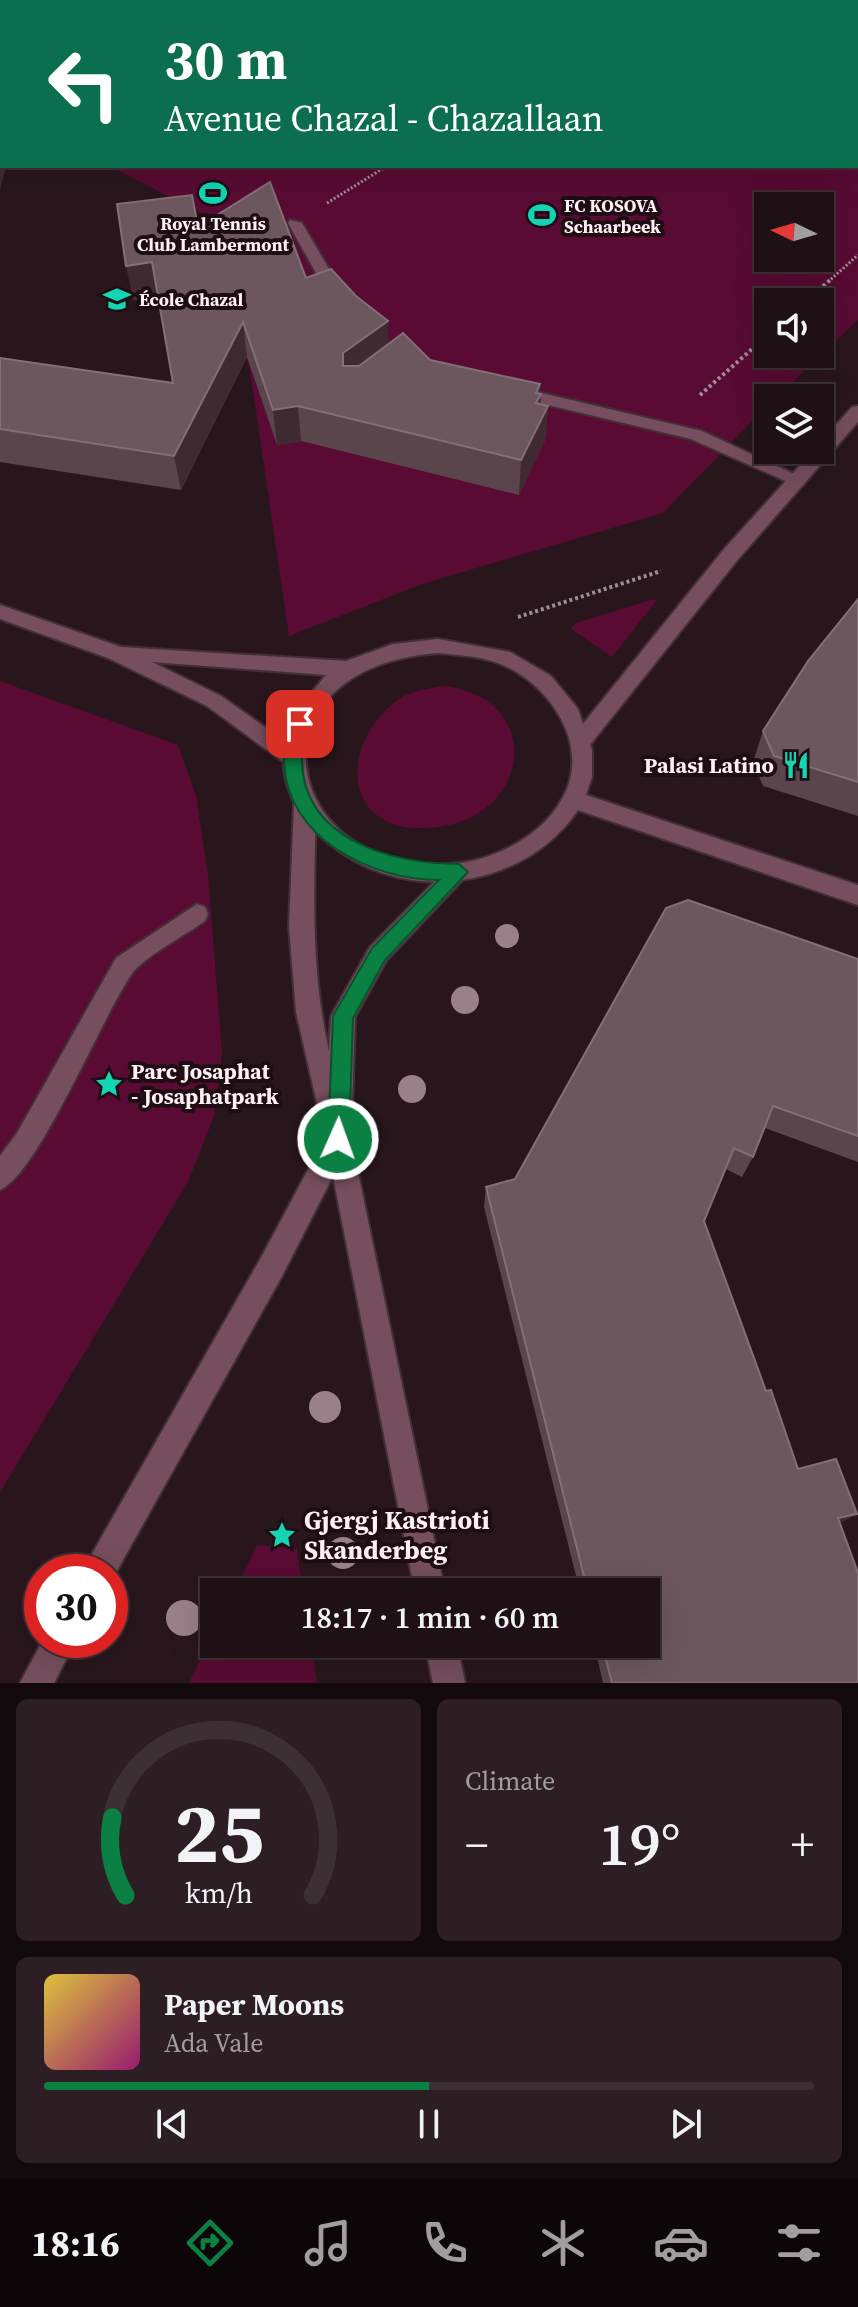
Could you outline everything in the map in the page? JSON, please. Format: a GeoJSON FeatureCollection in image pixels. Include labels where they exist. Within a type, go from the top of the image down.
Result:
{"type":"FeatureCollection","features":[{"type":"Feature","properties":{"kind":"street"},"geometry":{"type":"LineString","coordinates":[[295,223],[331,292],[351,311]]}},
{"type":"Feature","properties":{"kind":"street"},"geometry":{"type":"LineString","coordinates":[[498,388],[696,435],[796,479]]}},
{"type":"Feature","properties":{"kind":"street"},"geometry":{"type":"LineString","coordinates":[[582,740],[732,553],[858,411]]}},
{"type":"Feature","properties":{"kind":"street"},"geometry":{"type":"LineString","coordinates":[[0,612],[115,653],[214,701],[293,758]]}},
{"type":"Feature","properties":{"kind":"street"},"geometry":{"type":"LineString","coordinates":[[403,648],[472,649],[504,658],[539,676],[565,702],[582,740],[582,779],[574,800],[548,834],[508,859],[459,872],[421,872],[384,865],[351,850],[324,829],[305,804],[296,781],[293,758],[300,724],[319,693],[348,669],[403,648]]}},
{"type":"Feature","properties":{"kind":"street"},"geometry":{"type":"LineString","coordinates":[[115,653],[348,669]]}},
{"type":"Feature","properties":{"kind":"street"},"geometry":{"type":"LineString","coordinates":[[574,800],[858,895]]}},
{"type":"Feature","properties":{"kind":"street"},"geometry":{"type":"LineString","coordinates":[[305,804],[301,927],[308,1012],[338,1139],[427,1578]]}},
{"type":"Feature","properties":{"kind":"street"},"geometry":{"type":"LineString","coordinates":[[109,1554],[272,1266],[338,1139],[343,1016],[378,954],[459,872]]}},
{"type":"Feature","properties":{"kind":"street"},"geometry":{"type":"LineString","coordinates":[[0,1177],[26,1142],[124,965],[197,914]]}},
{"type":"Feature","properties":{"kind":"street"},"geometry":{"type":"LineString","coordinates":[[36,1683],[50,1658]]}},
{"type":"Feature","properties":{"kind":"street"},"geometry":{"type":"LineString","coordinates":[[444,1658],[449,1683]]}},
{"type":"Feature","properties":{"kind":"path"},"geometry":{"type":"LineString","coordinates":[[295,223],[384,168]]}},
{"type":"Feature","properties":{"kind":"path"},"geometry":{"type":"LineString","coordinates":[[821,288],[858,255]]}},
{"type":"Feature","properties":{"kind":"path"},"geometry":{"type":"LineString","coordinates":[[665,426],[754,347]]}},
{"type":"Feature","properties":{"kind":"path"},"geometry":{"type":"LineString","coordinates":[[472,649],[501,623],[665,570],[732,553]]}},
{"type":"Feature","properties":{"kind":"shaded area"},"geometry":{"type":"Polygon","coordinates":[[[113,168],[858,168],[858,320],[834,343],[834,288],[754,288],[754,368],[808,368],[791,384],[754,384],[754,419],[663,513],[422,584],[289,636],[251,377],[217,221],[113,168]]]}},
{"type":"Feature","properties":{"kind":"shaded area"},"geometry":{"type":"Polygon","coordinates":[[[654,599],[656,601],[612,657],[571,629],[576,623],[654,599]]]}},
{"type":"Feature","properties":{"kind":"shaded area","name":"Parc Josaphat - Josaphatpark"},"geometry":{"type":"Polygon","coordinates":[[[0,681],[178,745],[196,796],[208,875],[222,1053],[214,1116],[188,1182],[0,1492],[0,681]]]}},
{"type":"Feature","properties":{"kind":"shaded area"},"geometry":{"type":"Polygon","coordinates":[[[445,686],[478,696],[500,712],[512,734],[514,758],[507,781],[492,802],[468,818],[430,828],[410,828],[390,823],[369,807],[360,791],[357,774],[366,738],[376,721],[404,696],[445,686]]]}},
{"type":"Feature","properties":{"kind":"shaded area"},"geometry":{"type":"Polygon","coordinates":[[[257,1545],[297,1549],[301,1578],[241,1578],[257,1545]]]}},
{"type":"Feature","properties":{"kind":"shaded area"},"geometry":{"type":"Polygon","coordinates":[[[202,1658],[313,1658],[317,1683],[189,1683],[202,1658]]]}},
{"type":"Feature","properties":{"kind":"building"},"geometry":{"type":"Polygon","coordinates":[[[270,182],[306,278],[331,269],[356,296],[388,321],[343,353],[343,366],[359,366],[403,333],[430,360],[540,384],[536,393],[541,394],[536,403],[548,406],[521,460],[298,406],[273,410],[243,322],[174,456],[0,429],[0,358],[173,383],[152,262],[126,266],[117,204],[192,195],[198,227],[270,182]]]}},
{"type":"Feature","properties":{"kind":"building"},"geometry":{"type":"Polygon","coordinates":[[[858,599],[858,782],[774,756],[763,731],[808,661],[858,599]]]}},
{"type":"Feature","properties":{"kind":"building"},"geometry":{"type":"Polygon","coordinates":[[[688,900],[858,959],[858,1136],[773,1106],[753,1157],[734,1148],[704,1221],[766,1391],[771,1390],[798,1469],[836,1459],[857,1514],[838,1518],[858,1573],[858,1683],[612,1683],[606,1658],[660,1658],[660,1578],[584,1578],[486,1187],[515,1179],[666,908],[688,900]]]}},
{"type":"Feature","properties":{"kind":"place","name":"Royal Tennis Club Lambermont"},"geometry":{"type":"Point","coordinates":[213,193]}},
{"type":"Feature","properties":{"kind":"place","name":"FC KOSOVA Schaarbeek"},"geometry":{"type":"Point","coordinates":[542,215]}},
{"type":"Feature","properties":{"kind":"place","name":"École Chazal"},"geometry":{"type":"Point","coordinates":[117,299]}},
{"type":"Feature","properties":{"kind":"place","name":"Palasi Latino"},"geometry":{"type":"Point","coordinates":[796,765]}},
{"type":"Feature","properties":{"kind":"place","name":"Parc Josaphat - Josaphatpark"},"geometry":{"type":"Point","coordinates":[109,1084]}},
{"type":"Feature","properties":{"kind":"place","name":"Gjergj Kastrioti Skanderbeg"},"geometry":{"type":"Point","coordinates":[282,1535]}},
{"type":"Feature","properties":{"kind":"route"},"geometry":{"type":"LineString","coordinates":[[300,724],[293,758],[296,781],[305,804],[324,829],[351,850],[384,865],[421,872],[459,872],[378,954],[343,1016],[338,1139]]}}]}
